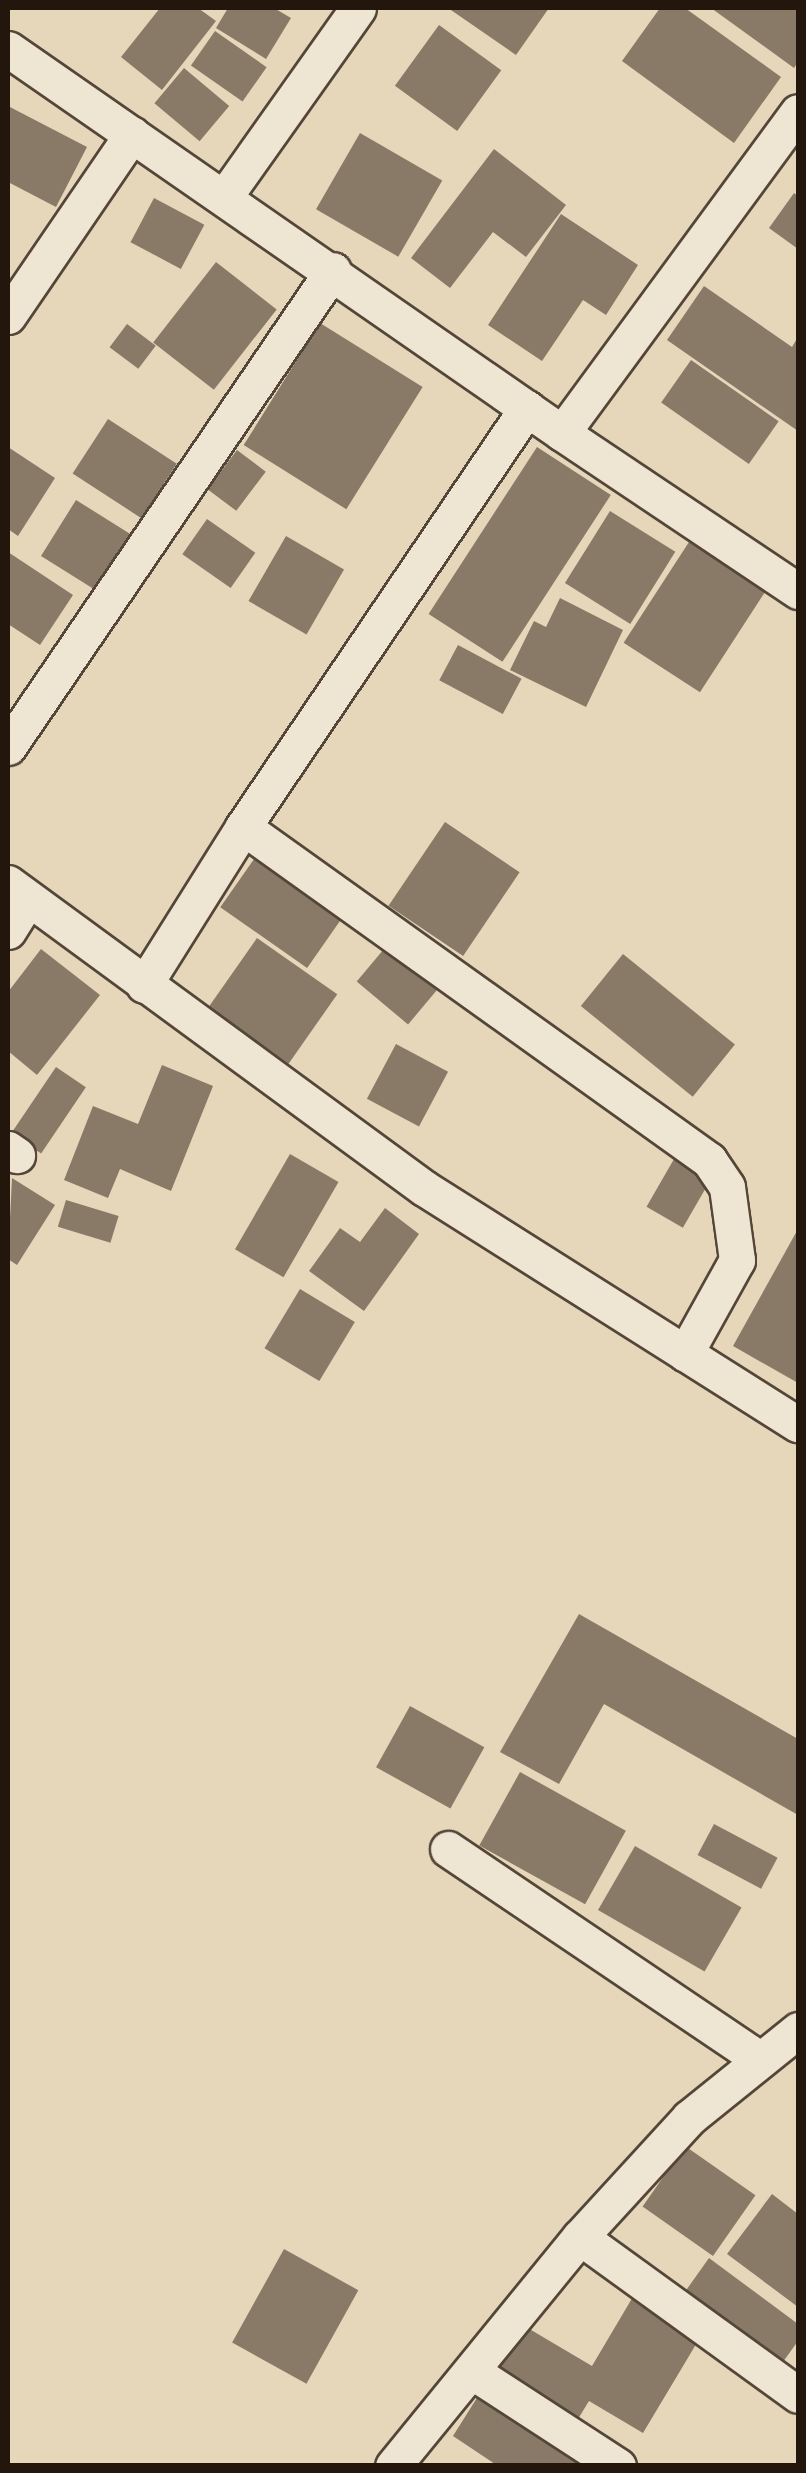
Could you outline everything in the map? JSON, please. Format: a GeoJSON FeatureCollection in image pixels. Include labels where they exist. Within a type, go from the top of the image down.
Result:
{"type":"FeatureCollection","features":[{"type":"Feature","properties":{"kind":"street"},"geometry":{"type":"LineString","coordinates":[[225,196],[358,8]]}},
{"type":"Feature","properties":{"kind":"street"},"geometry":{"type":"LineString","coordinates":[[8,49],[333,270],[562,433],[798,591]]}},
{"type":"Feature","properties":{"kind":"street"},"geometry":{"type":"LineString","coordinates":[[562,433],[798,112]]}},
{"type":"Feature","properties":{"kind":"street"},"geometry":{"type":"LineString","coordinates":[[8,316],[132,134]]}},
{"type":"Feature","properties":{"kind":"street"},"geometry":{"type":"LineString","coordinates":[[8,747],[333,270]]}},
{"type":"Feature","properties":{"kind":"street"},"geometry":{"type":"LineString","coordinates":[[144,985],[242,827],[527,408]]}},
{"type":"Feature","properties":{"kind":"street"},"geometry":{"type":"LineString","coordinates":[[242,827],[710,1160],[727,1187],[736,1260],[686,1354]]}},
{"type":"Feature","properties":{"kind":"street"},"geometry":{"type":"LineString","coordinates":[[8,931],[18,891],[424,1188],[798,1424]]}},
{"type":"Feature","properties":{"kind":"street"},"geometry":{"type":"LineString","coordinates":[[448,1849],[759,2059]]}},
{"type":"Feature","properties":{"kind":"street"},"geometry":{"type":"LineString","coordinates":[[393,2466],[580,2238],[689,2118],[798,2030]]}},
{"type":"Feature","properties":{"kind":"street"},"geometry":{"type":"LineString","coordinates":[[580,2238],[798,2395]]}},
{"type":"Feature","properties":{"kind":"street"},"geometry":{"type":"LineString","coordinates":[[472,2372],[618,2466]]}},
{"type":"Feature","properties":{"kind":"building"},"geometry":{"type":"Polygon","coordinates":[[[160,8],[198,8],[216,21],[162,90],[121,57],[160,8]]]}},
{"type":"Feature","properties":{"kind":"building"},"geometry":{"type":"Polygon","coordinates":[[[228,8],[274,8],[291,18],[266,59],[216,28],[228,8]]]}},
{"type":"Feature","properties":{"kind":"building"},"geometry":{"type":"Polygon","coordinates":[[[448,8],[549,8],[516,55],[448,8]]]}},
{"type":"Feature","properties":{"kind":"building"},"geometry":{"type":"Polygon","coordinates":[[[660,8],[685,8],[781,77],[734,143],[622,61],[660,8]]]}},
{"type":"Feature","properties":{"kind":"building"},"geometry":{"type":"Polygon","coordinates":[[[711,8],[798,8],[798,62],[794,68],[711,8]]]}},
{"type":"Feature","properties":{"kind":"building"},"geometry":{"type":"Polygon","coordinates":[[[439,25],[501,70],[457,131],[395,86],[439,25]]]}},
{"type":"Feature","properties":{"kind":"building"},"geometry":{"type":"Polygon","coordinates":[[[215,31],[267,67],[243,102],[191,65],[215,31]]]}},
{"type":"Feature","properties":{"kind":"building"},"geometry":{"type":"Polygon","coordinates":[[[184,68],[229,106],[200,141],[154,103],[184,68]]]}},
{"type":"Feature","properties":{"kind":"building"},"geometry":{"type":"Polygon","coordinates":[[[8,106],[87,147],[56,207],[8,182],[8,106]]]}},
{"type":"Feature","properties":{"kind":"building"},"geometry":{"type":"Polygon","coordinates":[[[360,133],[442,180],[398,257],[316,209],[360,133]]]}},
{"type":"Feature","properties":{"kind":"building"},"geometry":{"type":"Polygon","coordinates":[[[494,149],[566,205],[526,257],[493,232],[450,288],[411,258],[494,149]]]}},
{"type":"Feature","properties":{"kind":"building"},"geometry":{"type":"Polygon","coordinates":[[[794,193],[798,196],[798,249],[769,228],[794,193]]]}},
{"type":"Feature","properties":{"kind":"building"},"geometry":{"type":"Polygon","coordinates":[[[154,198],[204,225],[181,269],[131,242],[154,198]]]}},
{"type":"Feature","properties":{"kind":"building"},"geometry":{"type":"Polygon","coordinates":[[[561,214],[638,265],[606,315],[583,300],[542,361],[488,325],[561,214]]]}},
{"type":"Feature","properties":{"kind":"building"},"geometry":{"type":"Polygon","coordinates":[[[216,262],[277,309],[214,390],[153,342],[216,262]]]}},
{"type":"Feature","properties":{"kind":"building"},"geometry":{"type":"Polygon","coordinates":[[[704,286],[792,347],[798,337],[798,431],[667,340],[704,286]]]}},
{"type":"Feature","properties":{"kind":"building"},"geometry":{"type":"Polygon","coordinates":[[[320,323],[423,387],[346,509],[244,445],[320,323]]]}},
{"type":"Feature","properties":{"kind":"building"},"geometry":{"type":"Polygon","coordinates":[[[127,324],[156,346],[138,369],[110,347],[127,324]]]}},
{"type":"Feature","properties":{"kind":"building"},"geometry":{"type":"Polygon","coordinates":[[[691,360],[779,421],[749,464],[661,403],[691,360]]]}},
{"type":"Feature","properties":{"kind":"building"},"geometry":{"type":"Polygon","coordinates":[[[108,419],[177,464],[141,518],[73,474],[108,419]]]}},
{"type":"Feature","properties":{"kind":"building"},"geometry":{"type":"Polygon","coordinates":[[[8,447],[55,478],[18,536],[8,529],[8,447]]]}},
{"type":"Feature","properties":{"kind":"building"},"geometry":{"type":"Polygon","coordinates":[[[537,447],[611,495],[502,662],[429,614],[537,447]]]}},
{"type":"Feature","properties":{"kind":"building"},"geometry":{"type":"Polygon","coordinates":[[[237,450],[266,472],[236,511],[208,489],[237,450]]]}},
{"type":"Feature","properties":{"kind":"building"},"geometry":{"type":"Polygon","coordinates":[[[76,500],[131,534],[96,590],[41,556],[76,500]]]}},
{"type":"Feature","properties":{"kind":"building"},"geometry":{"type":"Polygon","coordinates":[[[610,511],[675,552],[630,624],[565,583],[610,511]]]}},
{"type":"Feature","properties":{"kind":"building"},"geometry":{"type":"Polygon","coordinates":[[[207,519],[255,553],[231,588],[182,554],[207,519]]]}},
{"type":"Feature","properties":{"kind":"building"},"geometry":{"type":"Polygon","coordinates":[[[286,536],[344,570],[307,634],[249,601],[286,536]]]}},
{"type":"Feature","properties":{"kind":"building"},"geometry":{"type":"Polygon","coordinates":[[[689,542],[765,592],[700,692],[624,643],[689,542]]]}},
{"type":"Feature","properties":{"kind":"building"},"geometry":{"type":"Polygon","coordinates":[[[8,552],[73,595],[40,645],[8,624],[8,552]]]}},
{"type":"Feature","properties":{"kind":"building"},"geometry":{"type":"Polygon","coordinates":[[[560,598],[623,630],[586,707],[510,670],[534,621],[546,627],[560,598]]]}},
{"type":"Feature","properties":{"kind":"building"},"geometry":{"type":"Polygon","coordinates":[[[458,645],[522,679],[503,714],[439,680],[458,645]]]}},
{"type":"Feature","properties":{"kind":"building"},"geometry":{"type":"Polygon","coordinates":[[[445,822],[520,872],[463,956],[389,906],[445,822]]]}},
{"type":"Feature","properties":{"kind":"building"},"geometry":{"type":"Polygon","coordinates":[[[261,849],[348,910],[307,968],[220,907],[261,849]]]}},
{"type":"Feature","properties":{"kind":"building"},"geometry":{"type":"Polygon","coordinates":[[[394,937],[445,980],[408,1024],[357,981],[394,937]]]}},
{"type":"Feature","properties":{"kind":"building"},"geometry":{"type":"Polygon","coordinates":[[[257,938],[337,994],[285,1069],[205,1013],[257,938]]]}},
{"type":"Feature","properties":{"kind":"building"},"geometry":{"type":"Polygon","coordinates":[[[41,949],[100,995],[37,1075],[8,1051],[8,992],[41,949]]]}},
{"type":"Feature","properties":{"kind":"building"},"geometry":{"type":"Polygon","coordinates":[[[623,954],[735,1045],[693,1097],[581,1006],[623,954]]]}},
{"type":"Feature","properties":{"kind":"building"},"geometry":{"type":"Polygon","coordinates":[[[396,1044],[448,1072],[419,1126],[367,1099],[396,1044]]]}},
{"type":"Feature","properties":{"kind":"building"},"geometry":{"type":"Polygon","coordinates":[[[162,1065],[213,1086],[171,1191],[120,1169],[108,1198],[64,1180],[93,1106],[138,1124],[162,1065]]]}},
{"type":"Feature","properties":{"kind":"building"},"geometry":{"type":"Polygon","coordinates":[[[56,1067],[86,1087],[41,1153],[11,1133],[56,1067]]]}},
{"type":"Feature","properties":{"kind":"building"},"geometry":{"type":"Polygon","coordinates":[[[290,1154],[338,1182],[283,1277],[235,1249],[290,1154]]]}},
{"type":"Feature","properties":{"kind":"building"},"geometry":{"type":"Polygon","coordinates":[[[674,1159],[710,1180],[683,1228],[646,1207],[674,1159]]]}},
{"type":"Feature","properties":{"kind":"building"},"geometry":{"type":"Polygon","coordinates":[[[12,1178],[55,1205],[17,1265],[8,1259],[12,1178]]]}},
{"type":"Feature","properties":{"kind":"building"},"geometry":{"type":"Polygon","coordinates":[[[66,1200],[119,1216],[110,1243],[58,1227],[66,1200]]]}},
{"type":"Feature","properties":{"kind":"building"},"geometry":{"type":"Polygon","coordinates":[[[385,1208],[419,1234],[364,1311],[309,1271],[340,1228],[360,1242],[385,1208]]]}},
{"type":"Feature","properties":{"kind":"building"},"geometry":{"type":"Polygon","coordinates":[[[798,1229],[798,1383],[733,1346],[798,1229]]]}},
{"type":"Feature","properties":{"kind":"building"},"geometry":{"type":"Polygon","coordinates":[[[300,1289],[355,1322],[319,1381],[264,1348],[300,1289]]]}},
{"type":"Feature","properties":{"kind":"building"},"geometry":{"type":"Polygon","coordinates":[[[579,1614],[798,1739],[798,1815],[604,1704],[559,1784],[500,1752],[579,1614]]]}},
{"type":"Feature","properties":{"kind":"building"},"geometry":{"type":"Polygon","coordinates":[[[410,1706],[484,1747],[450,1808],[376,1767],[410,1706]]]}},
{"type":"Feature","properties":{"kind":"building"},"geometry":{"type":"Polygon","coordinates":[[[520,1772],[626,1831],[585,1904],[479,1845],[520,1772]]]}},
{"type":"Feature","properties":{"kind":"building"},"geometry":{"type":"Polygon","coordinates":[[[714,1824],[778,1858],[761,1889],[698,1855],[714,1824]]]}},
{"type":"Feature","properties":{"kind":"building"},"geometry":{"type":"Polygon","coordinates":[[[635,1846],[742,1908],[705,1972],[598,1910],[635,1846]]]}},
{"type":"Feature","properties":{"kind":"building"},"geometry":{"type":"Polygon","coordinates":[[[685,2146],[755,2195],[713,2256],[643,2207],[685,2146]]]}},
{"type":"Feature","properties":{"kind":"building"},"geometry":{"type":"Polygon","coordinates":[[[772,2194],[798,2214],[798,2307],[727,2254],[772,2194]]]}},
{"type":"Feature","properties":{"kind":"building"},"geometry":{"type":"Polygon","coordinates":[[[284,2249],[358,2290],[306,2384],[232,2343],[284,2249]]]}},
{"type":"Feature","properties":{"kind":"building"},"geometry":{"type":"Polygon","coordinates":[[[709,2258],[798,2324],[798,2341],[780,2366],[682,2296],[709,2258]]]}},
{"type":"Feature","properties":{"kind":"building"},"geometry":{"type":"Polygon","coordinates":[[[634,2295],[701,2336],[643,2433],[589,2401],[578,2419],[494,2368],[521,2324],[592,2366],[634,2295]]]}},
{"type":"Feature","properties":{"kind":"building"},"geometry":{"type":"Polygon","coordinates":[[[480,2393],[587,2461],[584,2466],[498,2466],[453,2436],[480,2393]]]}}]}
